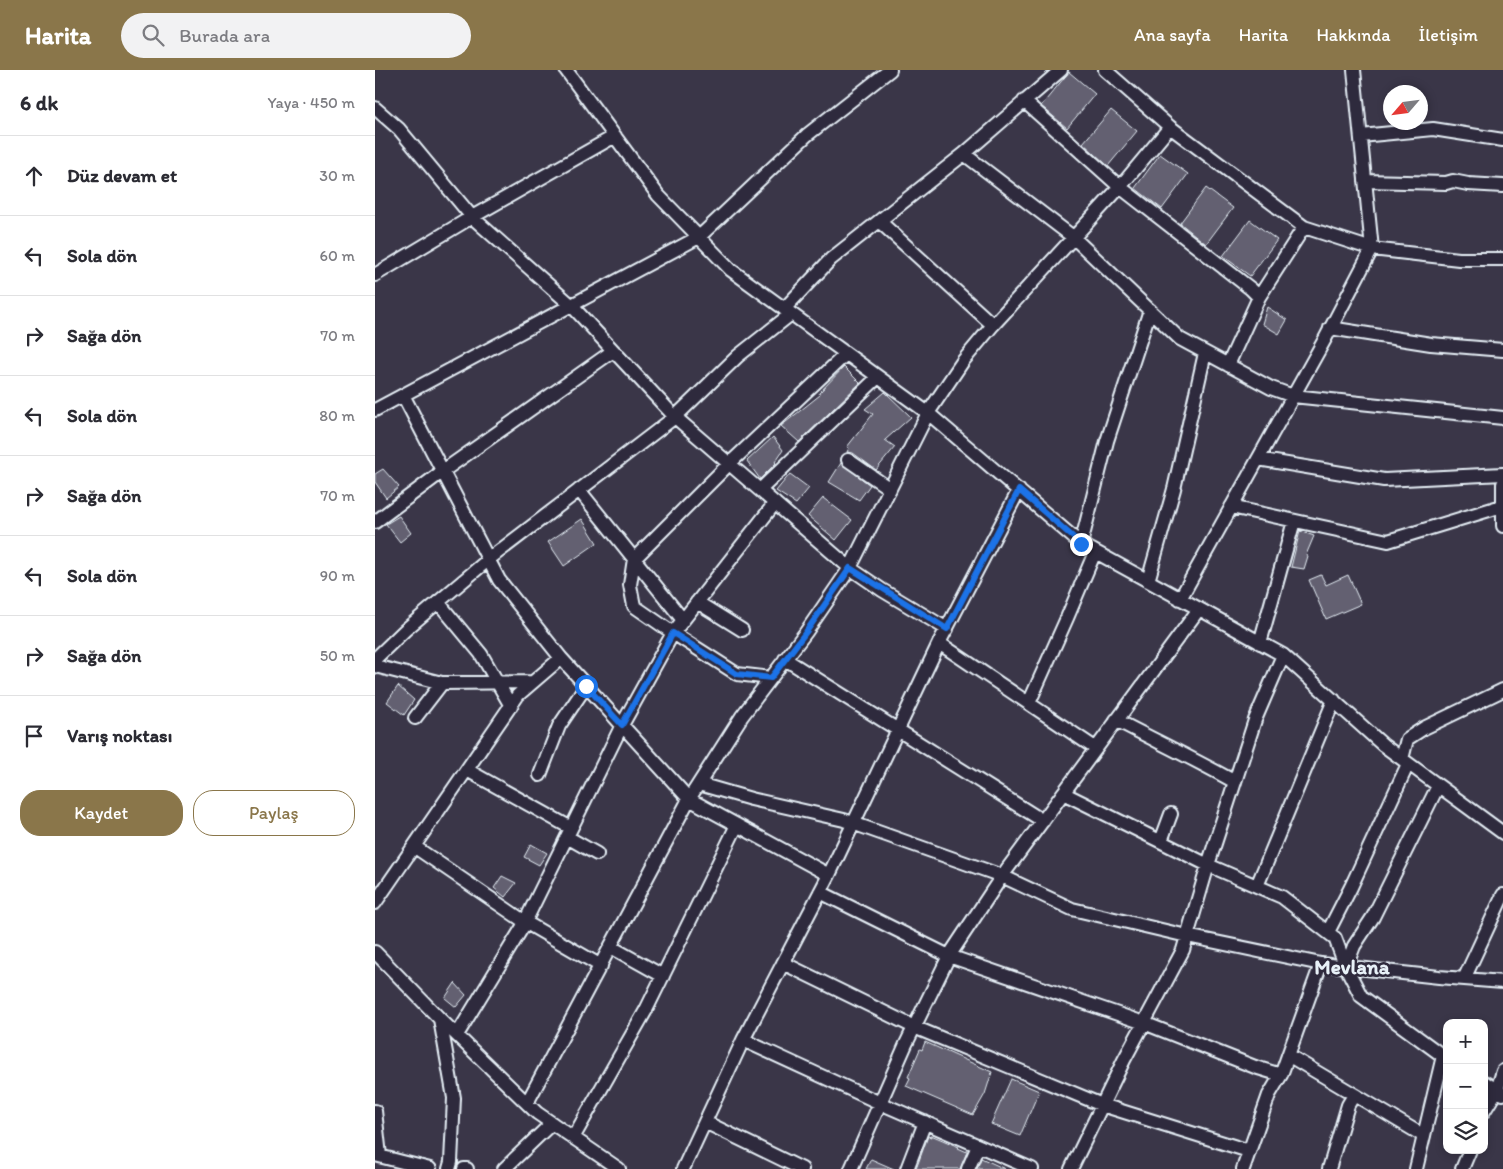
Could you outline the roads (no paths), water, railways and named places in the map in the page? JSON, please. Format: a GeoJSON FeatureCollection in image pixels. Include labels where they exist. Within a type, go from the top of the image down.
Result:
{"type":"FeatureCollection","features":[{"type":"Feature","properties":{"kind":"street"},"geometry":{"type":"LineString","coordinates":[[567,70],[658,195],[731,270],[928,413],[1081,544],[1283,656],[1383,745],[1502,830]]}},
{"type":"Feature","properties":{"kind":"street"},"geometry":{"type":"LineString","coordinates":[[375,410],[699,237],[807,136],[890,70]]}},
{"type":"Feature","properties":{"kind":"street"},"geometry":{"type":"LineString","coordinates":[[375,659],[405,630],[489,559],[675,417],[738,356],[788,312],[831,259],[964,154],[1061,70]]}},
{"type":"Feature","properties":{"kind":"street"},"geometry":{"type":"LineString","coordinates":[[1105,70],[1170,127],[1304,227],[1372,249],[1459,259],[1503,259]]}},
{"type":"Feature","properties":{"kind":"street"},"geometry":{"type":"LineString","coordinates":[[1180,599],[1259,459],[1372,249],[1354,70]]}},
{"type":"Feature","properties":{"kind":"street"},"geometry":{"type":"LineString","coordinates":[[1024,102],[1119,187],[1259,297]]}},
{"type":"Feature","properties":{"kind":"street"},"geometry":{"type":"LineString","coordinates":[[375,108],[399,129],[472,217],[571,305],[675,417],[850,568],[947,629]]}},
{"type":"Feature","properties":{"kind":"street"},"geometry":{"type":"LineString","coordinates":[[527,1103],[689,799],[742,716],[850,568],[928,413],[963,361],[993,325],[1119,187],[1170,127]]}},
{"type":"Feature","properties":{"kind":"street"},"geometry":{"type":"LineString","coordinates":[[1361,136],[1433,129],[1503,140]]}},
{"type":"Feature","properties":{"kind":"street"},"geometry":{"type":"LineString","coordinates":[[375,275],[472,217],[615,136]]}},
{"type":"Feature","properties":{"kind":"street"},"geometry":{"type":"LineString","coordinates":[[964,154],[1073,237],[1180,339],[1271,388],[1293,396],[1503,418]]}},
{"type":"Feature","properties":{"kind":"street"},"geometry":{"type":"LineString","coordinates":[[1365,181],[1446,183],[1453,181],[1503,186]]}},
{"type":"Feature","properties":{"kind":"street"},"geometry":{"type":"LineString","coordinates":[[879,221],[993,325]]}},
{"type":"Feature","properties":{"kind":"street"},"geometry":{"type":"LineString","coordinates":[[1227,365],[1259,297],[1304,227]]}},
{"type":"Feature","properties":{"kind":"street"},"geometry":{"type":"LineString","coordinates":[[1081,544],[1107,441],[1150,310]]}},
{"type":"Feature","properties":{"kind":"street"},"geometry":{"type":"LineString","coordinates":[[1330,328],[1431,344],[1503,350]]}},
{"type":"Feature","properties":{"kind":"street"},"geometry":{"type":"LineString","coordinates":[[375,522],[613,351]]}},
{"type":"Feature","properties":{"kind":"street"},"geometry":{"type":"LineString","coordinates":[[1148,581],[1174,489],[1205,353]]}},
{"type":"Feature","properties":{"kind":"street"},"geometry":{"type":"LineString","coordinates":[[771,678],[737,674],[634,606],[630,585],[634,559],[729,464],[846,354]]}},
{"type":"Feature","properties":{"kind":"street"},"geometry":{"type":"LineString","coordinates":[[760,490],[878,377]]}},
{"type":"Feature","properties":{"kind":"street"},"geometry":{"type":"LineString","coordinates":[[403,395],[499,580],[561,658],[689,799],[829,875]]}},
{"type":"Feature","properties":{"kind":"street"},"geometry":{"type":"LineString","coordinates":[[1259,459],[1384,480],[1503,474]]}},
{"type":"Feature","properties":{"kind":"street"},"geometry":{"type":"LineString","coordinates":[[848,460],[890,489]]}},
{"type":"Feature","properties":{"kind":"street"},"geometry":{"type":"LineString","coordinates":[[1503,484],[1503,526]]}},
{"type":"Feature","properties":{"kind":"street"},"geometry":{"type":"LineString","coordinates":[[579,490],[683,620]]}},
{"type":"Feature","properties":{"kind":"street"},"geometry":{"type":"LineString","coordinates":[[683,1169],[743,1040],[829,875],[939,643],[1019,490]]}},
{"type":"Feature","properties":{"kind":"street"},"geometry":{"type":"LineString","coordinates":[[457,1034],[525,922],[622,725],[673,633],[775,503]]}},
{"type":"Feature","properties":{"kind":"street"},"geometry":{"type":"LineString","coordinates":[[1231,507],[1388,541],[1502,506]]}},
{"type":"Feature","properties":{"kind":"street"},"geometry":{"type":"LineString","coordinates":[[1261,643],[1294,521]]}},
{"type":"Feature","properties":{"kind":"street"},"geometry":{"type":"LineString","coordinates":[[1029,703],[1095,552]]}},
{"type":"Feature","properties":{"kind":"street"},"geometry":{"type":"LineString","coordinates":[[438,602],[481,654],[511,706]]}},
{"type":"Feature","properties":{"kind":"street"},"geometry":{"type":"LineString","coordinates":[[697,602],[742,630]]}},
{"type":"Feature","properties":{"kind":"street"},"geometry":{"type":"LineString","coordinates":[[851,1169],[914,1027],[949,956],[1002,876],[1199,609]]}},
{"type":"Feature","properties":{"kind":"street"},"geometry":{"type":"LineString","coordinates":[[939,643],[1095,748]]}},
{"type":"Feature","properties":{"kind":"street"},"geometry":{"type":"LineString","coordinates":[[1071,1169],[1102,1105],[1183,950],[1208,865],[1255,720],[1283,656]]}},
{"type":"Feature","properties":{"kind":"street"},"geometry":{"type":"LineString","coordinates":[[375,903],[518,695],[561,658]]}},
{"type":"Feature","properties":{"kind":"street"},"geometry":{"type":"LineString","coordinates":[[785,659],[1043,821]]}},
{"type":"Feature","properties":{"kind":"street"},"geometry":{"type":"LineString","coordinates":[[375,666],[442,683],[533,682]]}},
{"type":"Feature","properties":{"kind":"street"},"geometry":{"type":"LineString","coordinates":[[415,718],[442,683]]}},
{"type":"Feature","properties":{"kind":"street"},"geometry":{"type":"LineString","coordinates":[[540,775],[559,726],[586,686]]}},
{"type":"Feature","properties":{"kind":"street"},"geometry":{"type":"LineString","coordinates":[[1328,932],[1351,887],[1405,761],[1407,739],[1424,728],[1503,690]]}},
{"type":"Feature","properties":{"kind":"street"},"geometry":{"type":"LineString","coordinates":[[1257,886],[1333,700]]}},
{"type":"Feature","properties":{"kind":"street"},"geometry":{"type":"LineString","coordinates":[[1117,720],[1167,748],[1184,754],[1235,782]]}},
{"type":"Feature","properties":{"kind":"street"},"geometry":{"type":"LineString","coordinates":[[467,770],[569,833],[597,854]]}},
{"type":"Feature","properties":{"kind":"street"},"geometry":{"type":"LineString","coordinates":[[699,784],[751,799],[844,820],[853,825],[1002,876],[1072,909],[1187,936],[1321,964],[1503,982]]}},
{"type":"Feature","properties":{"kind":"street"},"geometry":{"type":"LineString","coordinates":[[1346,967],[1354,946],[1373,917],[1438,786]]}},
{"type":"Feature","properties":{"kind":"street"},"geometry":{"type":"LineString","coordinates":[[1063,793],[1208,865],[1282,897],[1335,938],[1346,967],[1361,996],[1443,1056]]}},
{"type":"Feature","properties":{"kind":"street"},"geometry":{"type":"LineString","coordinates":[[1161,841],[1171,814]]}},
{"type":"Feature","properties":{"kind":"street"},"geometry":{"type":"LineString","coordinates":[[573,1138],[646,1010],[737,825]]}},
{"type":"Feature","properties":{"kind":"street"},"geometry":{"type":"LineString","coordinates":[[415,847],[525,922],[601,966]]}},
{"type":"Feature","properties":{"kind":"street"},"geometry":{"type":"LineString","coordinates":[[820,892],[949,956],[1144,1023],[1255,1067],[1281,1075]]}},
{"type":"Feature","properties":{"kind":"street"},"geometry":{"type":"LineString","coordinates":[[1464,979],[1503,895]]}},
{"type":"Feature","properties":{"kind":"street"},"geometry":{"type":"LineString","coordinates":[[611,946],[663,976]]}},
{"type":"Feature","properties":{"kind":"street"},"geometry":{"type":"LineString","coordinates":[[377,958],[537,1113],[619,1169]]}},
{"type":"Feature","properties":{"kind":"street"},"geometry":{"type":"LineString","coordinates":[[783,963],[914,1027],[1102,1105],[1249,1151]]}},
{"type":"Feature","properties":{"kind":"street"},"geometry":{"type":"LineString","coordinates":[[1243,1169],[1269,1095],[1281,1075],[1321,964]]}},
{"type":"Feature","properties":{"kind":"street"},"geometry":{"type":"LineString","coordinates":[[441,1019],[454,1098],[451,1162],[449,1169]]}},
{"type":"Feature","properties":{"kind":"street"},"geometry":{"type":"LineString","coordinates":[[743,1040],[979,1146],[1013,1165],[1032,1169]]}},
{"type":"Feature","properties":{"kind":"street"},"geometry":{"type":"LineString","coordinates":[[1288,1055],[1424,1136]]}},
{"type":"Feature","properties":{"kind":"street"},"geometry":{"type":"LineString","coordinates":[[1416,1169],[1443,1064]]}},
{"type":"Feature","properties":{"kind":"street"},"geometry":{"type":"LineString","coordinates":[[1486,1109],[1500,1092],[1503,1071]]}},
{"type":"Feature","properties":{"kind":"street"},"geometry":{"type":"LineString","coordinates":[[1488,1084],[1500,1092]]}},
{"type":"Feature","properties":{"kind":"street"},"geometry":{"type":"LineString","coordinates":[[1329,1169],[1348,1105],[1353,1095]]}},
{"type":"Feature","properties":{"kind":"street"},"geometry":{"type":"LineString","coordinates":[[375,1111],[377,1155],[430,1169]]}},
{"type":"Feature","properties":{"kind":"street"},"geometry":{"type":"LineString","coordinates":[[705,1122],[802,1169]]}},
{"type":"Feature","properties":{"kind":"street"},"geometry":{"type":"LineString","coordinates":[[907,1169],[925,1122]]}},
{"type":"Feature","properties":{"kind":"street"},"geometry":{"type":"LineString","coordinates":[[504,1169],[552,1123]]}},
{"type":"Feature","properties":{"kind":"street"},"geometry":{"type":"LineString","coordinates":[[968,1169],[979,1146]]}},
{"type":"Feature","properties":{"kind":"street"},"geometry":{"type":"LineString","coordinates":[[1463,1169],[1468,1154]]}},
{"type":"Feature","properties":{"kind":"district","name":"Mevlana"},"geometry":{"type":"Point","coordinates":[1352,966]}}]}
